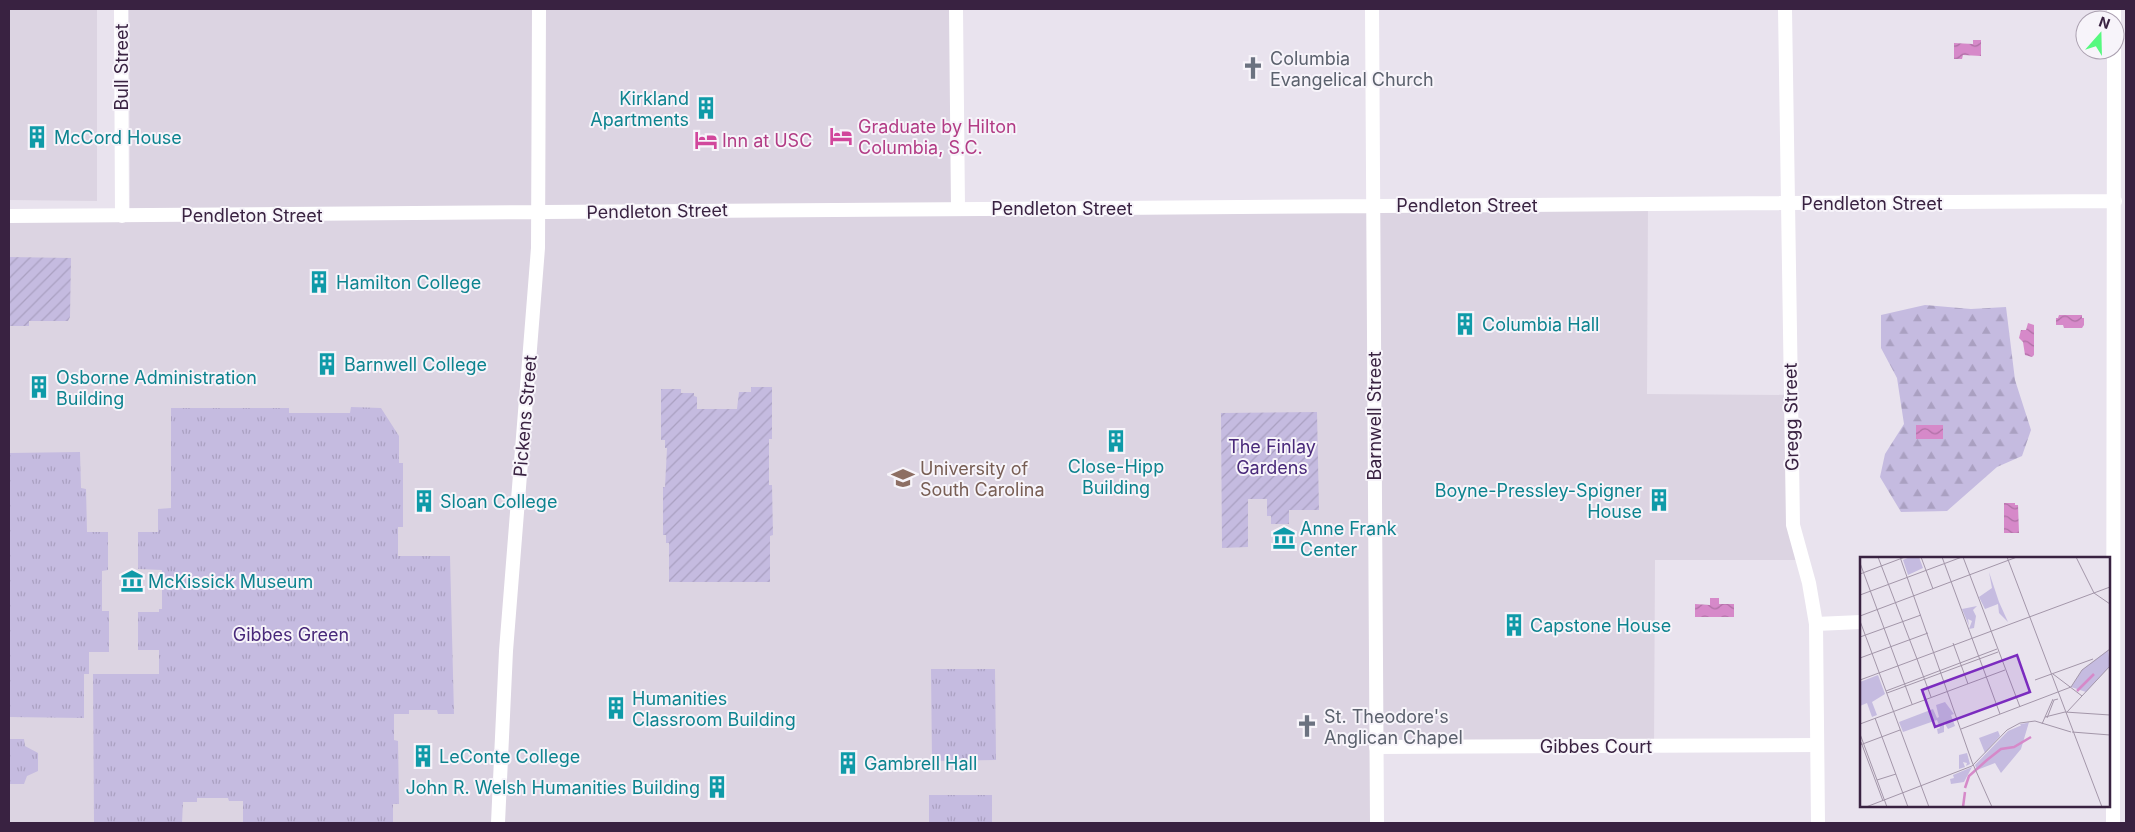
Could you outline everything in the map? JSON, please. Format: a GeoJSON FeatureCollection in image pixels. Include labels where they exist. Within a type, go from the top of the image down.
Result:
{"type":"FeatureCollection","features":[{"type":"Feature","properties":{"kind":"street","name":"Bull Street"},"geometry":{"type":"LineString","coordinates":[[121,9],[122,216]]}},
{"type":"Feature","properties":{"kind":"street","name":"Pickens Street"},"geometry":{"type":"LineString","coordinates":[[498,823],[507,642],[538,214],[539,9]]}},
{"type":"Feature","properties":{"kind":"street"},"geometry":{"type":"LineString","coordinates":[[956,9],[958,208]]}},
{"type":"Feature","properties":{"kind":"street","name":"Barnwell Street"},"geometry":{"type":"LineString","coordinates":[[1372,9],[1377,823]]}},
{"type":"Feature","properties":{"kind":"street","name":"Gregg Street"},"geometry":{"type":"LineString","coordinates":[[1785,9],[1793,525],[1809,583],[1816,624],[1818,823]]}},
{"type":"Feature","properties":{"kind":"street"},"geometry":{"type":"LineString","coordinates":[[2113,823],[2111,618],[2115,201],[2114,60]]}},
{"type":"Feature","properties":{"kind":"street","name":"Pendleton Street"},"geometry":{"type":"LineString","coordinates":[[9,216],[538,214],[715,210],[2115,201]]}},
{"type":"Feature","properties":{"kind":"street"},"geometry":{"type":"LineString","coordinates":[[1816,624],[1860,622]]}},
{"type":"Feature","properties":{"kind":"street","name":"Gibbes Court"},"geometry":{"type":"LineString","coordinates":[[1376,747],[1816,745]]}},
{"type":"Feature","properties":{"kind":"shaded area"},"geometry":{"type":"Polygon","coordinates":[[[9,9],[97,9],[97,201],[9,200],[9,9]]]}},
{"type":"Feature","properties":{"kind":"shaded area","name":"University of South Carolina"},"geometry":{"type":"Polygon","coordinates":[[[129,9],[951,9],[952,208],[1648,206],[1647,394],[1798,395],[1797,560],[1655,560],[1654,748],[1375,746],[1375,823],[9,823],[9,220],[130,219],[129,9]]]}},
{"type":"Feature","properties":{"kind":"green space"},"geometry":{"type":"Polygon","coordinates":[[[9,257],[71,258],[70,317],[68,321],[29,321],[29,326],[9,326],[9,257]]]}},
{"type":"Feature","properties":{"kind":"green space"},"geometry":{"type":"Polygon","coordinates":[[[1925,305],[1971,309],[2006,307],[2015,380],[2031,430],[2022,456],[1997,467],[1947,511],[1901,512],[1880,477],[1885,454],[1904,424],[1897,378],[1881,348],[1881,315],[1925,305]]]}},
{"type":"Feature","properties":{"kind":"green space"},"geometry":{"type":"Polygon","coordinates":[[[751,387],[772,387],[772,439],[769,439],[769,485],[772,485],[773,535],[770,536],[770,582],[669,582],[669,543],[666,543],[666,535],[663,535],[663,487],[665,487],[667,448],[665,448],[665,440],[661,440],[661,389],[681,389],[681,393],[694,393],[694,396],[697,397],[697,409],[737,409],[739,392],[751,392],[751,387]]]}},
{"type":"Feature","properties":{"kind":"green space","name":"Gibbes Green"},"geometry":{"type":"Polygon","coordinates":[[[351,407],[381,408],[399,436],[399,463],[403,463],[403,527],[398,527],[398,556],[450,556],[454,714],[438,714],[437,710],[409,710],[409,714],[394,714],[394,740],[398,741],[399,804],[393,804],[393,823],[243,823],[243,801],[229,801],[228,798],[197,798],[197,802],[183,802],[182,823],[94,823],[93,674],[159,674],[159,650],[138,650],[138,612],[159,612],[159,609],[162,609],[162,570],[138,569],[138,532],[158,532],[158,509],[171,508],[171,408],[289,408],[289,413],[350,413],[351,407]]]}},
{"type":"Feature","properties":{"kind":"green space","name":"The Finlay Gardens"},"geometry":{"type":"Polygon","coordinates":[[[1317,412],[1319,510],[1289,510],[1289,524],[1271,524],[1271,516],[1267,516],[1267,499],[1248,499],[1248,547],[1222,548],[1221,413],[1317,412]]]}},
{"type":"Feature","properties":{"kind":"green space"},"geometry":{"type":"Polygon","coordinates":[[[80,452],[81,488],[86,489],[87,532],[108,532],[108,570],[102,571],[102,611],[109,611],[109,652],[89,652],[89,674],[84,674],[84,718],[9,717],[9,453],[80,452]]]}},
{"type":"Feature","properties":{"kind":"green space"},"geometry":{"type":"Polygon","coordinates":[[[931,669],[995,669],[996,760],[932,761],[931,669]]]}},
{"type":"Feature","properties":{"kind":"green space"},"geometry":{"type":"Polygon","coordinates":[[[9,739],[24,739],[25,746],[38,753],[38,771],[27,776],[24,784],[9,784],[9,739]]]}},
{"type":"Feature","properties":{"kind":"green space"},"geometry":{"type":"Polygon","coordinates":[[[929,795],[992,795],[992,823],[929,823],[929,795]]]}},
{"type":"Feature","properties":{"kind":"water"},"geometry":{"type":"Polygon","coordinates":[[[1973,40],[1981,40],[1981,56],[1963,55],[1962,59],[1954,59],[1954,43],[1973,44],[1973,40]]]}},
{"type":"Feature","properties":{"kind":"water"},"geometry":{"type":"Polygon","coordinates":[[[2059,315],[2082,315],[2084,325],[2082,328],[2064,328],[2063,325],[2056,325],[2056,318],[2059,315]]]}},
{"type":"Feature","properties":{"kind":"water"},"geometry":{"type":"Polygon","coordinates":[[[2028,323],[2034,325],[2034,355],[2032,357],[2025,355],[2023,342],[2019,338],[2021,330],[2026,330],[2028,323]]]}},
{"type":"Feature","properties":{"kind":"water"},"geometry":{"type":"Polygon","coordinates":[[[1916,425],[1943,425],[1943,439],[1916,439],[1916,425]]]}},
{"type":"Feature","properties":{"kind":"water"},"geometry":{"type":"Polygon","coordinates":[[[2004,503],[2015,503],[2015,505],[2018,505],[2019,533],[2004,533],[2004,503]]]}},
{"type":"Feature","properties":{"kind":"water"},"geometry":{"type":"Polygon","coordinates":[[[1710,598],[1719,598],[1719,604],[1734,604],[1734,617],[1695,617],[1695,604],[1710,605],[1710,598]]]}},
{"type":"Feature","properties":{"kind":"place","name":"Columbia Evangelical Church"},"geometry":{"type":"Point","coordinates":[1253,68]}},
{"type":"Feature","properties":{"kind":"place","name":"Kirkland Apartments"},"geometry":{"type":"Point","coordinates":[706,108]}},
{"type":"Feature","properties":{"kind":"place","name":"Graduate by Hilton Columbia, S.C."},"geometry":{"type":"Point","coordinates":[841,136]}},
{"type":"Feature","properties":{"kind":"place","name":"McCord House"},"geometry":{"type":"Point","coordinates":[37,137]}},
{"type":"Feature","properties":{"kind":"place","name":"Inn at USC"},"geometry":{"type":"Point","coordinates":[706,140]}},
{"type":"Feature","properties":{"kind":"place","name":"Hamilton College"},"geometry":{"type":"Point","coordinates":[319,282]}},
{"type":"Feature","properties":{"kind":"place","name":"Columbia Hall"},"geometry":{"type":"Point","coordinates":[1465,324]}},
{"type":"Feature","properties":{"kind":"place","name":"Barnwell College"},"geometry":{"type":"Point","coordinates":[327,364]}},
{"type":"Feature","properties":{"kind":"place","name":"Osborne Administration Building"},"geometry":{"type":"Point","coordinates":[39,387]}},
{"type":"Feature","properties":{"kind":"place","name":"Close-Hipp Building"},"geometry":{"type":"Point","coordinates":[1116,441]}},
{"type":"Feature","properties":{"kind":"place","name":"University of South Carolina"},"geometry":{"type":"Point","coordinates":[903,478]}},
{"type":"Feature","properties":{"kind":"place","name":"Boyne-Pressley-Spigner House"},"geometry":{"type":"Point","coordinates":[1659,500]}},
{"type":"Feature","properties":{"kind":"place","name":"Sloan College"},"geometry":{"type":"Point","coordinates":[424,501]}},
{"type":"Feature","properties":{"kind":"place","name":"Anne Frank Center"},"geometry":{"type":"Point","coordinates":[1284,538]}},
{"type":"Feature","properties":{"kind":"place","name":"McKissick Museum"},"geometry":{"type":"Point","coordinates":[132,581]}},
{"type":"Feature","properties":{"kind":"place","name":"Capstone House"},"geometry":{"type":"Point","coordinates":[1514,625]}},
{"type":"Feature","properties":{"kind":"place","name":"Humanities Classroom Building"},"geometry":{"type":"Point","coordinates":[616,708]}},
{"type":"Feature","properties":{"kind":"place","name":"St. Theodore's Anglican Chapel"},"geometry":{"type":"Point","coordinates":[1307,726]}},
{"type":"Feature","properties":{"kind":"place","name":"LeConte College"},"geometry":{"type":"Point","coordinates":[423,756]}},
{"type":"Feature","properties":{"kind":"place","name":"Gambrell Hall"},"geometry":{"type":"Point","coordinates":[848,763]}},
{"type":"Feature","properties":{"kind":"place","name":"John R. Welsh Humanities Building"},"geometry":{"type":"Point","coordinates":[717,787]}}]}
